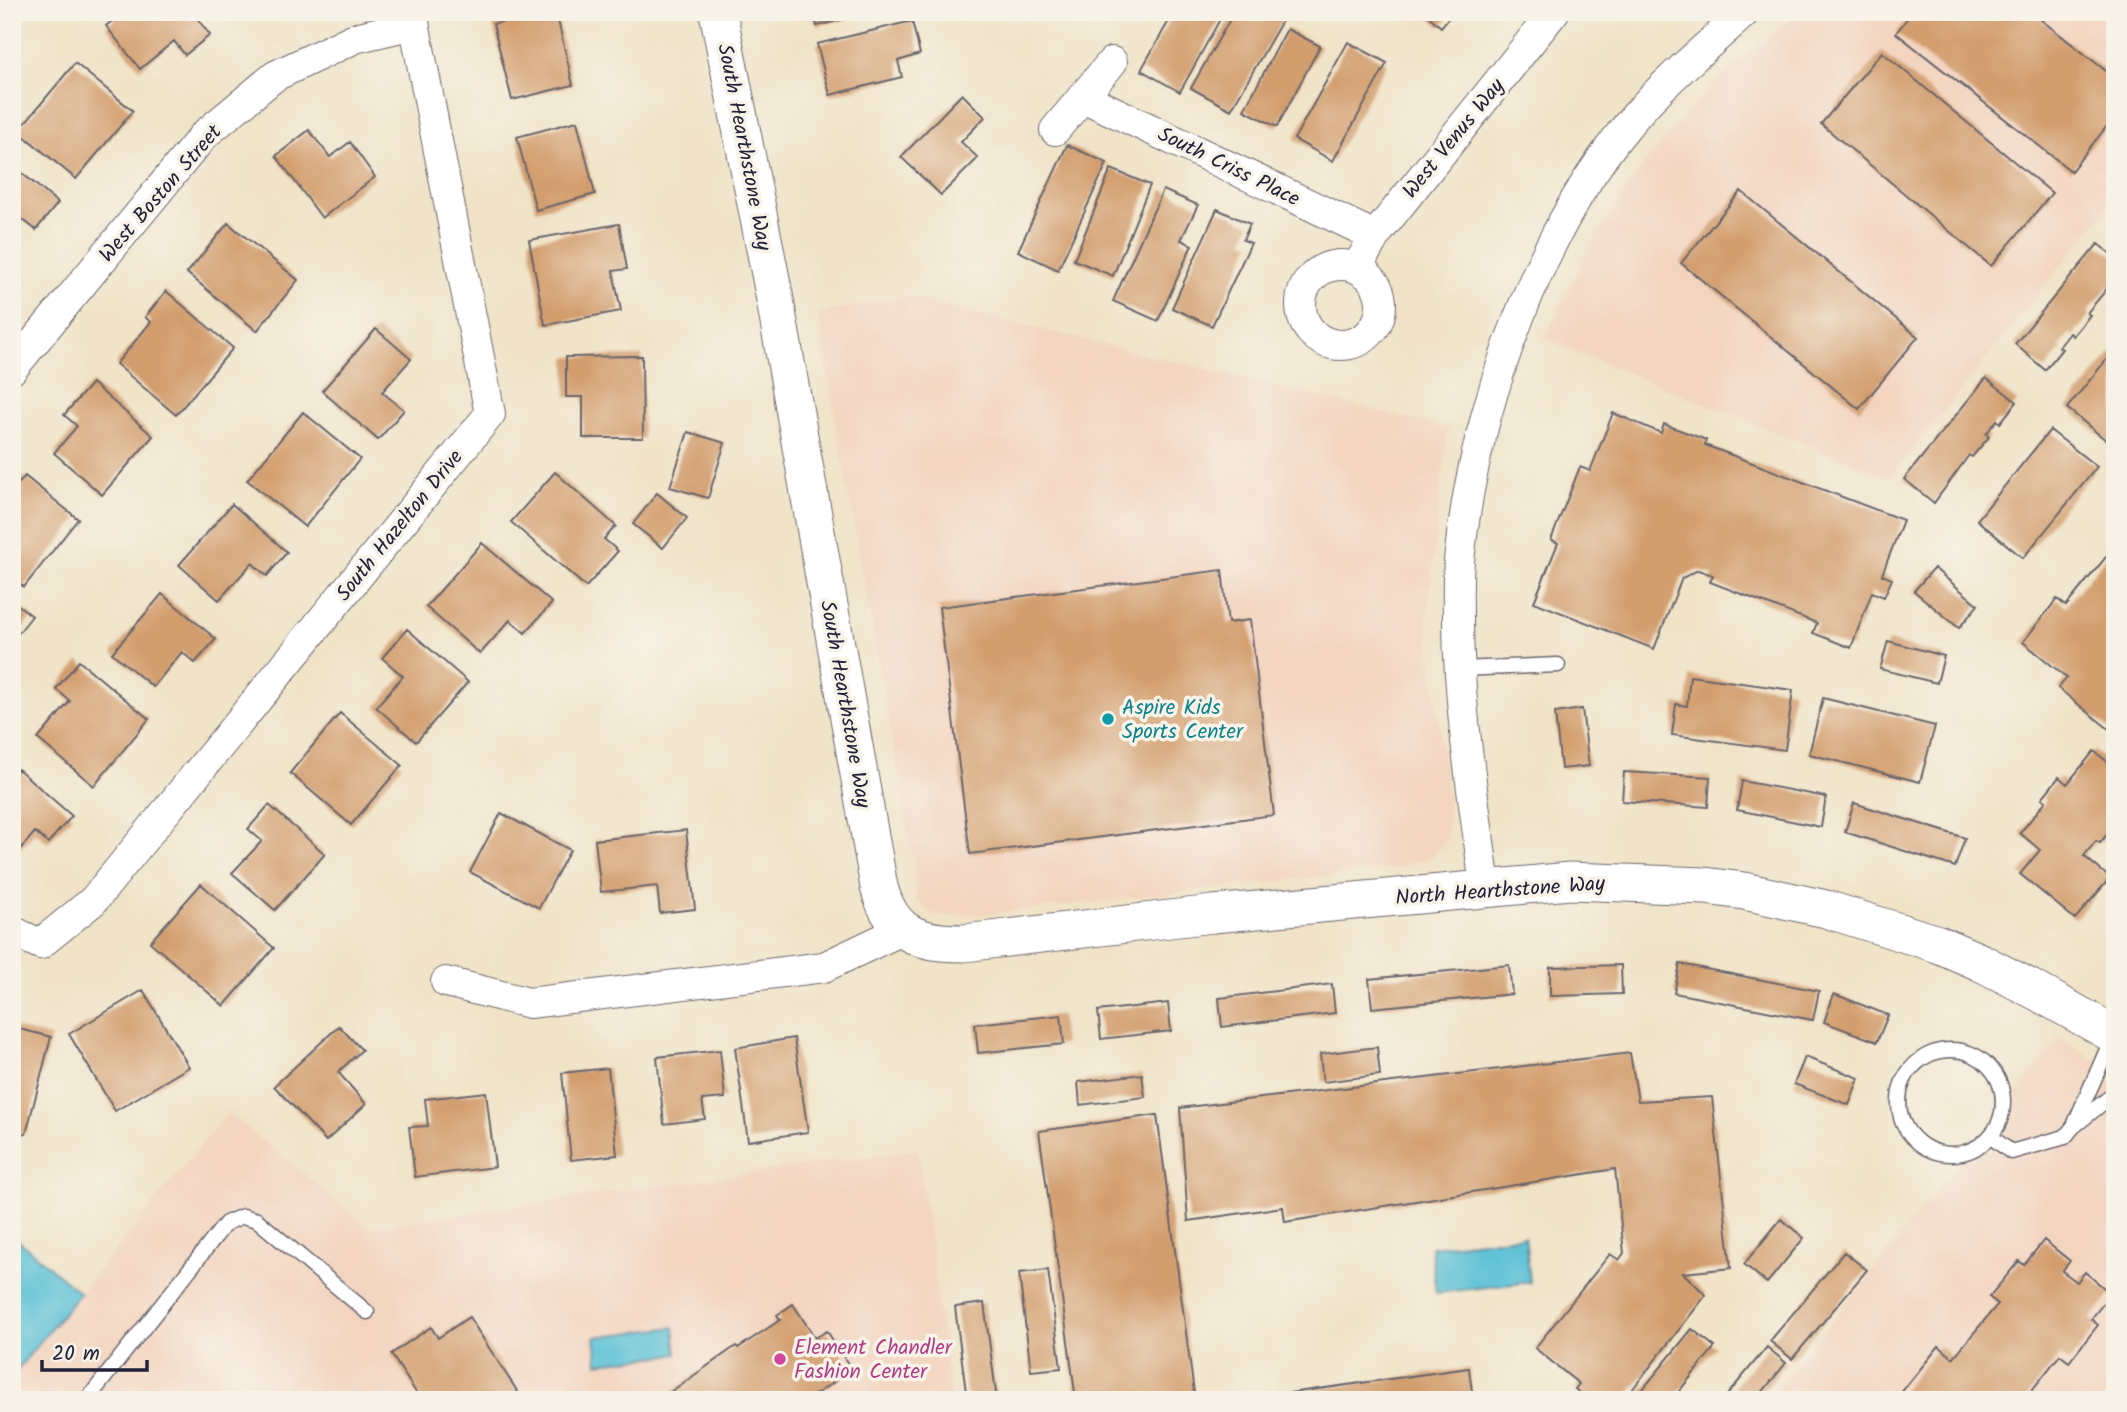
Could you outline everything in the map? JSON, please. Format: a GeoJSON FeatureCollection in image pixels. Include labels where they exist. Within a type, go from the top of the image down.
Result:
{"type":"FeatureCollection","features":[{"type":"Feature","properties":{"kind":"street","name":"South Hearthstone Way"},"geometry":{"type":"LineString","coordinates":[[718,12],[769,271],[879,887],[889,912],[902,930]]}},
{"type":"Feature","properties":{"kind":"street","name":"West Venus Way"},"geometry":{"type":"LineString","coordinates":[[1357,267],[1375,236],[1554,12]]}},
{"type":"Feature","properties":{"kind":"street"},"geometry":{"type":"LineString","coordinates":[[1485,887],[1459,669],[1459,562],[1470,487],[1485,419],[1502,366],[1541,266],[1566,217],[1600,162],[1643,106],[1745,12]]}},
{"type":"Feature","properties":{"kind":"street","name":"West Boston Street"},"geometry":{"type":"LineString","coordinates":[[12,369],[204,135],[275,76],[355,38],[413,18]]}},
{"type":"Feature","properties":{"kind":"street","name":"South Hazelton Drive"},"geometry":{"type":"LineString","coordinates":[[12,932],[40,944],[93,901],[490,414],[413,18]]}},
{"type":"Feature","properties":{"kind":"street"},"geometry":{"type":"LineString","coordinates":[[1055,130],[1112,62]]}},
{"type":"Feature","properties":{"kind":"street","name":"South Criss Place"},"geometry":{"type":"LineString","coordinates":[[1083,97],[1375,236]]}},
{"type":"Feature","properties":{"kind":"street","name":"North Hearthstone Way"},"geometry":{"type":"LineString","coordinates":[[902,930],[932,943],[964,943],[1213,914],[1485,887],[1570,881],[1705,886],[1744,891],[1826,909],[1938,944],[1980,962],[2114,1035]]}},
{"type":"Feature","properties":{"kind":"street"},"geometry":{"type":"LineString","coordinates":[[446,982],[529,1003],[824,967],[902,930]]}},
{"type":"Feature","properties":{"kind":"lane"},"geometry":{"type":"LineString","coordinates":[[1459,669],[1558,665]]}},
{"type":"Feature","properties":{"kind":"lane"},"geometry":{"type":"LineString","coordinates":[[2073,1128],[2114,1035]]}},
{"type":"Feature","properties":{"kind":"lane"},"geometry":{"type":"LineString","coordinates":[[1943,1051],[1961,1051],[1978,1057],[1991,1068],[2000,1084],[2003,1101],[2000,1119],[1990,1136],[1981,1145],[1966,1152],[1950,1154],[1934,1152],[1920,1144],[1909,1132],[1899,1101],[1903,1084],[1913,1068],[1926,1057],[1943,1051]]}},
{"type":"Feature","properties":{"kind":"lane"},"geometry":{"type":"LineString","coordinates":[[1990,1136],[2011,1152],[2066,1137],[2073,1128],[2115,1094]]}},
{"type":"Feature","properties":{"kind":"lane"},"geometry":{"type":"LineString","coordinates":[[87,1400],[226,1223],[243,1216],[257,1220],[367,1312]]}},
{"type":"Feature","properties":{"kind":"shaded area"},"geometry":{"type":"Polygon","coordinates":[[[1798,12],[2115,12],[2115,199],[1890,478],[1544,339],[1596,235],[1644,164],[1712,84],[1798,12]]]}},
{"type":"Feature","properties":{"kind":"shaded area"},"geometry":{"type":"Polygon","coordinates":[[[904,296],[1448,428],[1427,620],[1448,819],[1446,840],[1430,858],[1395,868],[982,915],[934,915],[916,901],[914,866],[817,314],[904,296]]]}},
{"type":"Feature","properties":{"kind":"shaded area"},"geometry":{"type":"Polygon","coordinates":[[[2060,1038],[2115,1072],[2115,1400],[1768,1400],[2060,1038]]]}},
{"type":"Feature","properties":{"kind":"shaded area"},"geometry":{"type":"Polygon","coordinates":[[[228,1112],[369,1227],[918,1149],[951,1400],[12,1400],[12,1376],[228,1112]]]}},
{"type":"Feature","properties":{"kind":"water"},"geometry":{"type":"Polygon","coordinates":[[[12,1235],[80,1293],[12,1376],[12,1235]]]}},
{"type":"Feature","properties":{"kind":"water"},"geometry":{"type":"Polygon","coordinates":[[[1525,1236],[1530,1282],[1436,1293],[1431,1247],[1525,1236]]]}},
{"type":"Feature","properties":{"kind":"water"},"geometry":{"type":"Polygon","coordinates":[[[674,1327],[677,1354],[598,1363],[595,1337],[674,1327]]]}},
{"type":"Feature","properties":{"kind":"building"},"geometry":{"type":"Polygon","coordinates":[[[123,12],[192,12],[210,35],[185,55],[174,41],[140,69],[106,26],[123,12]]]}},
{"type":"Feature","properties":{"kind":"building"},"geometry":{"type":"Polygon","coordinates":[[[541,12],[556,12],[573,85],[512,100],[493,24],[541,12]]]}},
{"type":"Feature","properties":{"kind":"building"},"geometry":{"type":"Polygon","coordinates":[[[813,12],[869,12],[869,13],[817,26],[813,12]]]}},
{"type":"Feature","properties":{"kind":"building"},"geometry":{"type":"Polygon","coordinates":[[[1174,12],[1224,12],[1180,92],[1141,70],[1174,12]]]}},
{"type":"Feature","properties":{"kind":"building"},"geometry":{"type":"Polygon","coordinates":[[[1234,12],[1287,12],[1231,110],[1191,88],[1234,12]]]}},
{"type":"Feature","properties":{"kind":"building"},"geometry":{"type":"Polygon","coordinates":[[[1424,12],[1453,12],[1441,27],[1424,12]]]}},
{"type":"Feature","properties":{"kind":"building"},"geometry":{"type":"Polygon","coordinates":[[[1912,12],[2031,12],[2115,78],[2115,116],[2071,171],[1896,33],[1912,12]]]}},
{"type":"Feature","properties":{"kind":"building"},"geometry":{"type":"Polygon","coordinates":[[[912,21],[920,54],[898,61],[902,77],[830,95],[817,44],[912,21]]]}},
{"type":"Feature","properties":{"kind":"building"},"geometry":{"type":"Polygon","coordinates":[[[1287,29],[1320,46],[1277,127],[1244,110],[1287,29]]]}},
{"type":"Feature","properties":{"kind":"building"},"geometry":{"type":"Polygon","coordinates":[[[1348,42],[1387,63],[1333,161],[1294,139],[1348,42]]]}},
{"type":"Feature","properties":{"kind":"building"},"geometry":{"type":"Polygon","coordinates":[[[1882,52],[2052,193],[1991,266],[1821,124],[1882,52]]]}},
{"type":"Feature","properties":{"kind":"building"},"geometry":{"type":"Polygon","coordinates":[[[75,63],[133,111],[76,179],[18,131],[75,63]]]}},
{"type":"Feature","properties":{"kind":"building"},"geometry":{"type":"Polygon","coordinates":[[[962,94],[985,117],[961,142],[978,158],[941,195],[901,157],[962,94]]]}},
{"type":"Feature","properties":{"kind":"building"},"geometry":{"type":"Polygon","coordinates":[[[577,121],[595,194],[536,210],[517,137],[577,121]]]}},
{"type":"Feature","properties":{"kind":"building"},"geometry":{"type":"Polygon","coordinates":[[[309,130],[330,157],[350,142],[375,177],[322,218],[276,156],[309,130]]]}},
{"type":"Feature","properties":{"kind":"building"},"geometry":{"type":"Polygon","coordinates":[[[1067,145],[1107,163],[1058,270],[1018,251],[1067,145]]]}},
{"type":"Feature","properties":{"kind":"building"},"geometry":{"type":"Polygon","coordinates":[[[12,165],[58,203],[36,230],[16,214],[12,218],[12,165]]]}},
{"type":"Feature","properties":{"kind":"building"},"geometry":{"type":"Polygon","coordinates":[[[1111,169],[1150,185],[1113,276],[1074,260],[1111,169]]]}},
{"type":"Feature","properties":{"kind":"building"},"geometry":{"type":"Polygon","coordinates":[[[1163,190],[1198,205],[1181,240],[1192,245],[1158,321],[1113,301],[1163,190]]]}},
{"type":"Feature","properties":{"kind":"building"},"geometry":{"type":"Polygon","coordinates":[[[1741,191],[1918,337],[1859,409],[1681,263],[1741,191]]]}},
{"type":"Feature","properties":{"kind":"building"},"geometry":{"type":"Polygon","coordinates":[[[1217,209],[1250,224],[1243,240],[1251,243],[1212,326],[1172,308],[1217,209]]]}},
{"type":"Feature","properties":{"kind":"building"},"geometry":{"type":"Polygon","coordinates":[[[228,223],[298,280],[257,331],[187,273],[228,223]]]}},
{"type":"Feature","properties":{"kind":"building"},"geometry":{"type":"Polygon","coordinates":[[[619,224],[627,269],[613,271],[621,311],[545,325],[529,240],[619,224]]]}},
{"type":"Feature","properties":{"kind":"building"},"geometry":{"type":"Polygon","coordinates":[[[2098,244],[2115,257],[2115,284],[2112,287],[2110,285],[2087,313],[2090,315],[2073,336],[2070,333],[2059,347],[2062,349],[2045,370],[2015,344],[2098,244]]]}},
{"type":"Feature","properties":{"kind":"building"},"geometry":{"type":"Polygon","coordinates":[[[166,291],[233,348],[176,415],[116,364],[151,322],[145,317],[166,291]]]}},
{"type":"Feature","properties":{"kind":"building"},"geometry":{"type":"Polygon","coordinates":[[[376,329],[411,359],[382,392],[404,410],[378,440],[322,391],[376,329]]]}},
{"type":"Feature","properties":{"kind":"building"},"geometry":{"type":"Polygon","coordinates":[[[2115,349],[2115,444],[2113,446],[2067,408],[2115,349]]]}},
{"type":"Feature","properties":{"kind":"building"},"geometry":{"type":"Polygon","coordinates":[[[642,356],[643,438],[583,438],[583,397],[566,397],[566,357],[642,356]]]}},
{"type":"Feature","properties":{"kind":"building"},"geometry":{"type":"Polygon","coordinates":[[[1986,378],[2017,402],[2000,423],[1997,420],[1986,434],[1989,437],[1972,457],[1969,455],[1934,503],[1904,479],[1986,378]]]}},
{"type":"Feature","properties":{"kind":"building"},"geometry":{"type":"Polygon","coordinates":[[[92,383],[153,436],[102,495],[54,453],[77,426],[64,415],[92,383]]]}},
{"type":"Feature","properties":{"kind":"building"},"geometry":{"type":"Polygon","coordinates":[[[303,412],[360,459],[305,527],[247,480],[303,412]]]}},
{"type":"Feature","properties":{"kind":"building"},"geometry":{"type":"Polygon","coordinates":[[[1613,413],[1661,433],[1664,424],[1706,440],[1705,445],[1903,520],[1882,575],[1892,579],[1884,597],[1872,592],[1851,648],[1813,633],[1817,623],[1710,582],[1713,575],[1698,570],[1682,578],[1654,649],[1534,602],[1558,543],[1551,540],[1580,467],[1590,471],[1613,413]]]}},
{"type":"Feature","properties":{"kind":"building"},"geometry":{"type":"Polygon","coordinates":[[[2050,430],[2097,467],[2023,558],[1977,520],[2050,430]]]}},
{"type":"Feature","properties":{"kind":"building"},"geometry":{"type":"Polygon","coordinates":[[[688,432],[725,443],[708,498],[670,487],[688,432]]]}},
{"type":"Feature","properties":{"kind":"building"},"geometry":{"type":"Polygon","coordinates":[[[555,472],[616,526],[604,539],[618,551],[586,587],[511,522],[555,472]]]}},
{"type":"Feature","properties":{"kind":"building"},"geometry":{"type":"Polygon","coordinates":[[[25,476],[78,519],[24,587],[12,578],[12,491],[25,476]]]}},
{"type":"Feature","properties":{"kind":"building"},"geometry":{"type":"Polygon","coordinates":[[[657,493],[687,518],[663,548],[633,524],[657,493]]]}},
{"type":"Feature","properties":{"kind":"building"},"geometry":{"type":"Polygon","coordinates":[[[232,504],[287,552],[267,576],[252,563],[219,600],[179,565],[232,504]]]}},
{"type":"Feature","properties":{"kind":"building"},"geometry":{"type":"Polygon","coordinates":[[[482,543],[552,603],[525,633],[510,620],[480,654],[426,607],[482,543]]]}},
{"type":"Feature","properties":{"kind":"building"},"geometry":{"type":"Polygon","coordinates":[[[2115,546],[2115,734],[2058,688],[2067,678],[2023,642],[2057,599],[2066,606],[2115,546]]]}},
{"type":"Feature","properties":{"kind":"building"},"geometry":{"type":"Polygon","coordinates":[[[1934,568],[1978,605],[1959,628],[1914,591],[1934,568]]]}},
{"type":"Feature","properties":{"kind":"building","name":"Aspire Kids Sports Center"},"geometry":{"type":"Polygon","coordinates":[[[1222,570],[1228,623],[1250,620],[1274,815],[970,854],[939,607],[1222,570]]]}},
{"type":"Feature","properties":{"kind":"building"},"geometry":{"type":"Polygon","coordinates":[[[162,594],[216,639],[195,663],[182,652],[153,687],[112,653],[162,594]]]}},
{"type":"Feature","properties":{"kind":"building"},"geometry":{"type":"Polygon","coordinates":[[[12,600],[32,616],[12,641],[12,600]]]}},
{"type":"Feature","properties":{"kind":"building"},"geometry":{"type":"Polygon","coordinates":[[[407,629],[468,682],[416,742],[376,707],[403,676],[382,658],[407,629]]]}},
{"type":"Feature","properties":{"kind":"building"},"geometry":{"type":"Polygon","coordinates":[[[1888,641],[1944,656],[1937,683],[1880,669],[1888,641]]]}},
{"type":"Feature","properties":{"kind":"building"},"geometry":{"type":"Polygon","coordinates":[[[79,661],[149,719],[94,786],[38,739],[70,701],[56,689],[79,661]]]}},
{"type":"Feature","properties":{"kind":"building"},"geometry":{"type":"Polygon","coordinates":[[[1690,676],[1793,690],[1785,750],[1672,735],[1676,704],[1687,706],[1690,676]]]}},
{"type":"Feature","properties":{"kind":"building"},"geometry":{"type":"Polygon","coordinates":[[[1823,698],[1935,726],[1920,782],[1809,754],[1823,698]]]}},
{"type":"Feature","properties":{"kind":"building"},"geometry":{"type":"Polygon","coordinates":[[[1582,709],[1589,766],[1561,769],[1555,713],[1582,709]]]}},
{"type":"Feature","properties":{"kind":"building"},"geometry":{"type":"Polygon","coordinates":[[[340,713],[402,765],[351,825],[290,773],[340,713]]]}},
{"type":"Feature","properties":{"kind":"building"},"geometry":{"type":"Polygon","coordinates":[[[2094,751],[2115,768],[2115,816],[2111,820],[2115,825],[2100,843],[2096,841],[2084,856],[2110,878],[2075,919],[2020,874],[2040,850],[2020,833],[2046,801],[2042,798],[2059,777],[2067,784],[2094,751]]]}},
{"type":"Feature","properties":{"kind":"building"},"geometry":{"type":"Polygon","coordinates":[[[18,769],[72,816],[48,843],[35,832],[12,859],[12,775],[18,769]]]}},
{"type":"Feature","properties":{"kind":"building"},"geometry":{"type":"Polygon","coordinates":[[[1624,772],[1710,777],[1708,807],[1622,801],[1624,772]]]}},
{"type":"Feature","properties":{"kind":"building"},"geometry":{"type":"Polygon","coordinates":[[[1742,781],[1826,797],[1821,827],[1737,810],[1742,781]]]}},
{"type":"Feature","properties":{"kind":"building"},"geometry":{"type":"Polygon","coordinates":[[[1854,803],[1965,838],[1955,867],[1845,832],[1854,803]]]}},
{"type":"Feature","properties":{"kind":"building"},"geometry":{"type":"Polygon","coordinates":[[[269,805],[325,854],[275,910],[232,873],[262,841],[248,829],[269,805]]]}},
{"type":"Feature","properties":{"kind":"building"},"geometry":{"type":"Polygon","coordinates":[[[501,813],[570,850],[539,908],[470,872],[501,813]]]}},
{"type":"Feature","properties":{"kind":"building"},"geometry":{"type":"Polygon","coordinates":[[[686,830],[695,909],[660,913],[657,886],[601,892],[595,840],[686,830]]]}},
{"type":"Feature","properties":{"kind":"building"},"geometry":{"type":"Polygon","coordinates":[[[201,884],[274,948],[224,1006],[150,942],[201,884]]]}},
{"type":"Feature","properties":{"kind":"building"},"geometry":{"type":"Polygon","coordinates":[[[1680,964],[1819,991],[1813,1020],[1674,993],[1680,964]]]}},
{"type":"Feature","properties":{"kind":"building"},"geometry":{"type":"Polygon","coordinates":[[[1509,965],[1512,994],[1372,1008],[1369,979],[1509,965]]]}},
{"type":"Feature","properties":{"kind":"building"},"geometry":{"type":"Polygon","coordinates":[[[1621,965],[1622,994],[1550,996],[1550,967],[1621,965]]]}},
{"type":"Feature","properties":{"kind":"building"},"geometry":{"type":"Polygon","coordinates":[[[1332,984],[1335,1013],[1222,1027],[1219,998],[1332,984]]]}},
{"type":"Feature","properties":{"kind":"building"},"geometry":{"type":"Polygon","coordinates":[[[143,990],[189,1067],[115,1111],[69,1034],[143,990]]]}},
{"type":"Feature","properties":{"kind":"building"},"geometry":{"type":"Polygon","coordinates":[[[1834,994],[1888,1015],[1877,1042],[1824,1022],[1834,994]]]}},
{"type":"Feature","properties":{"kind":"building"},"geometry":{"type":"Polygon","coordinates":[[[1168,1003],[1171,1031],[1101,1039],[1098,1011],[1168,1003]]]}},
{"type":"Feature","properties":{"kind":"building"},"geometry":{"type":"Polygon","coordinates":[[[1061,1015],[1064,1044],[978,1053],[975,1024],[1061,1015]]]}},
{"type":"Feature","properties":{"kind":"building"},"geometry":{"type":"Polygon","coordinates":[[[339,1026],[362,1050],[338,1072],[366,1104],[326,1141],[274,1086],[339,1026]]]}},
{"type":"Feature","properties":{"kind":"building"},"geometry":{"type":"Polygon","coordinates":[[[12,1027],[51,1037],[26,1134],[12,1131],[12,1027]]]}},
{"type":"Feature","properties":{"kind":"building"},"geometry":{"type":"Polygon","coordinates":[[[794,1038],[808,1132],[748,1141],[735,1048],[794,1038]]]}},
{"type":"Feature","properties":{"kind":"building"},"geometry":{"type":"Polygon","coordinates":[[[1377,1047],[1380,1075],[1323,1082],[1320,1054],[1377,1047]]]}},
{"type":"Feature","properties":{"kind":"building"},"geometry":{"type":"Polygon","coordinates":[[[720,1050],[725,1098],[702,1100],[705,1119],[664,1124],[657,1057],[720,1050]]]}},
{"type":"Feature","properties":{"kind":"building"},"geometry":{"type":"Polygon","coordinates":[[[1630,1053],[1638,1101],[1712,1097],[1731,1268],[1683,1273],[1706,1295],[1624,1400],[1589,1400],[1575,1389],[1579,1384],[1535,1348],[1610,1254],[1619,1260],[1624,1253],[1615,1169],[1285,1222],[1283,1207],[1188,1221],[1180,1108],[1630,1053]]]}},
{"type":"Feature","properties":{"kind":"building"},"geometry":{"type":"Polygon","coordinates":[[[1805,1057],[1859,1078],[1849,1105],[1794,1084],[1805,1057]]]}},
{"type":"Feature","properties":{"kind":"building"},"geometry":{"type":"Polygon","coordinates":[[[608,1068],[617,1155],[571,1160],[562,1073],[608,1068]]]}},
{"type":"Feature","properties":{"kind":"building"},"geometry":{"type":"Polygon","coordinates":[[[1142,1074],[1145,1097],[1080,1105],[1078,1082],[1142,1074]]]}},
{"type":"Feature","properties":{"kind":"building"},"geometry":{"type":"Polygon","coordinates":[[[486,1092],[495,1167],[415,1177],[409,1127],[428,1126],[425,1099],[486,1092]]]}},
{"type":"Feature","properties":{"kind":"building"},"geometry":{"type":"Polygon","coordinates":[[[1157,1115],[1195,1400],[1076,1400],[1039,1131],[1157,1115]]]}},
{"type":"Feature","properties":{"kind":"building"},"geometry":{"type":"Polygon","coordinates":[[[1781,1219],[1804,1238],[1767,1283],[1744,1264],[1781,1219]]]}},
{"type":"Feature","properties":{"kind":"building"},"geometry":{"type":"Polygon","coordinates":[[[2044,1240],[2070,1261],[2062,1271],[2077,1282],[2085,1272],[2111,1294],[2091,1319],[2098,1325],[2069,1362],[2060,1355],[2024,1400],[1895,1400],[1939,1346],[1953,1358],[1998,1304],[1989,1297],[2019,1261],[2024,1265],[2044,1240]]]}},
{"type":"Feature","properties":{"kind":"building"},"geometry":{"type":"Polygon","coordinates":[[[1844,1252],[1867,1270],[1792,1359],[1770,1341],[1844,1252]]]}},
{"type":"Feature","properties":{"kind":"building"},"geometry":{"type":"Polygon","coordinates":[[[1048,1270],[1061,1368],[1031,1371],[1019,1273],[1048,1270]]]}},
{"type":"Feature","properties":{"kind":"building"},"geometry":{"type":"Polygon","coordinates":[[[984,1303],[997,1400],[967,1400],[955,1307],[984,1303]]]}},
{"type":"Feature","properties":{"kind":"building","name":"Element Chandler Fashion Center"},"geometry":{"type":"Polygon","coordinates":[[[793,1304],[815,1338],[827,1331],[852,1370],[807,1400],[659,1400],[736,1346],[738,1348],[780,1320],[777,1315],[793,1304]]]}},
{"type":"Feature","properties":{"kind":"building"},"geometry":{"type":"Polygon","coordinates":[[[469,1317],[523,1400],[421,1400],[391,1354],[431,1327],[438,1338],[469,1317]]]}},
{"type":"Feature","properties":{"kind":"building"},"geometry":{"type":"Polygon","coordinates":[[[1692,1329],[1715,1347],[1672,1400],[1634,1400],[1692,1329]]]}},
{"type":"Feature","properties":{"kind":"building"},"geometry":{"type":"Polygon","coordinates":[[[1767,1347],[1786,1363],[1756,1400],[1723,1400],[1767,1347]]]}},
{"type":"Feature","properties":{"kind":"building"},"geometry":{"type":"Polygon","coordinates":[[[1469,1368],[1473,1400],[1254,1400],[1254,1398],[1469,1368]]]}},
{"type":"Feature","properties":{"kind":"place","name":"Aspire Kids Sports Center"},"geometry":{"type":"Point","coordinates":[1108,719]}},
{"type":"Feature","properties":{"kind":"place","name":"Element Chandler Fashion Center"},"geometry":{"type":"Point","coordinates":[780,1359]}}]}
